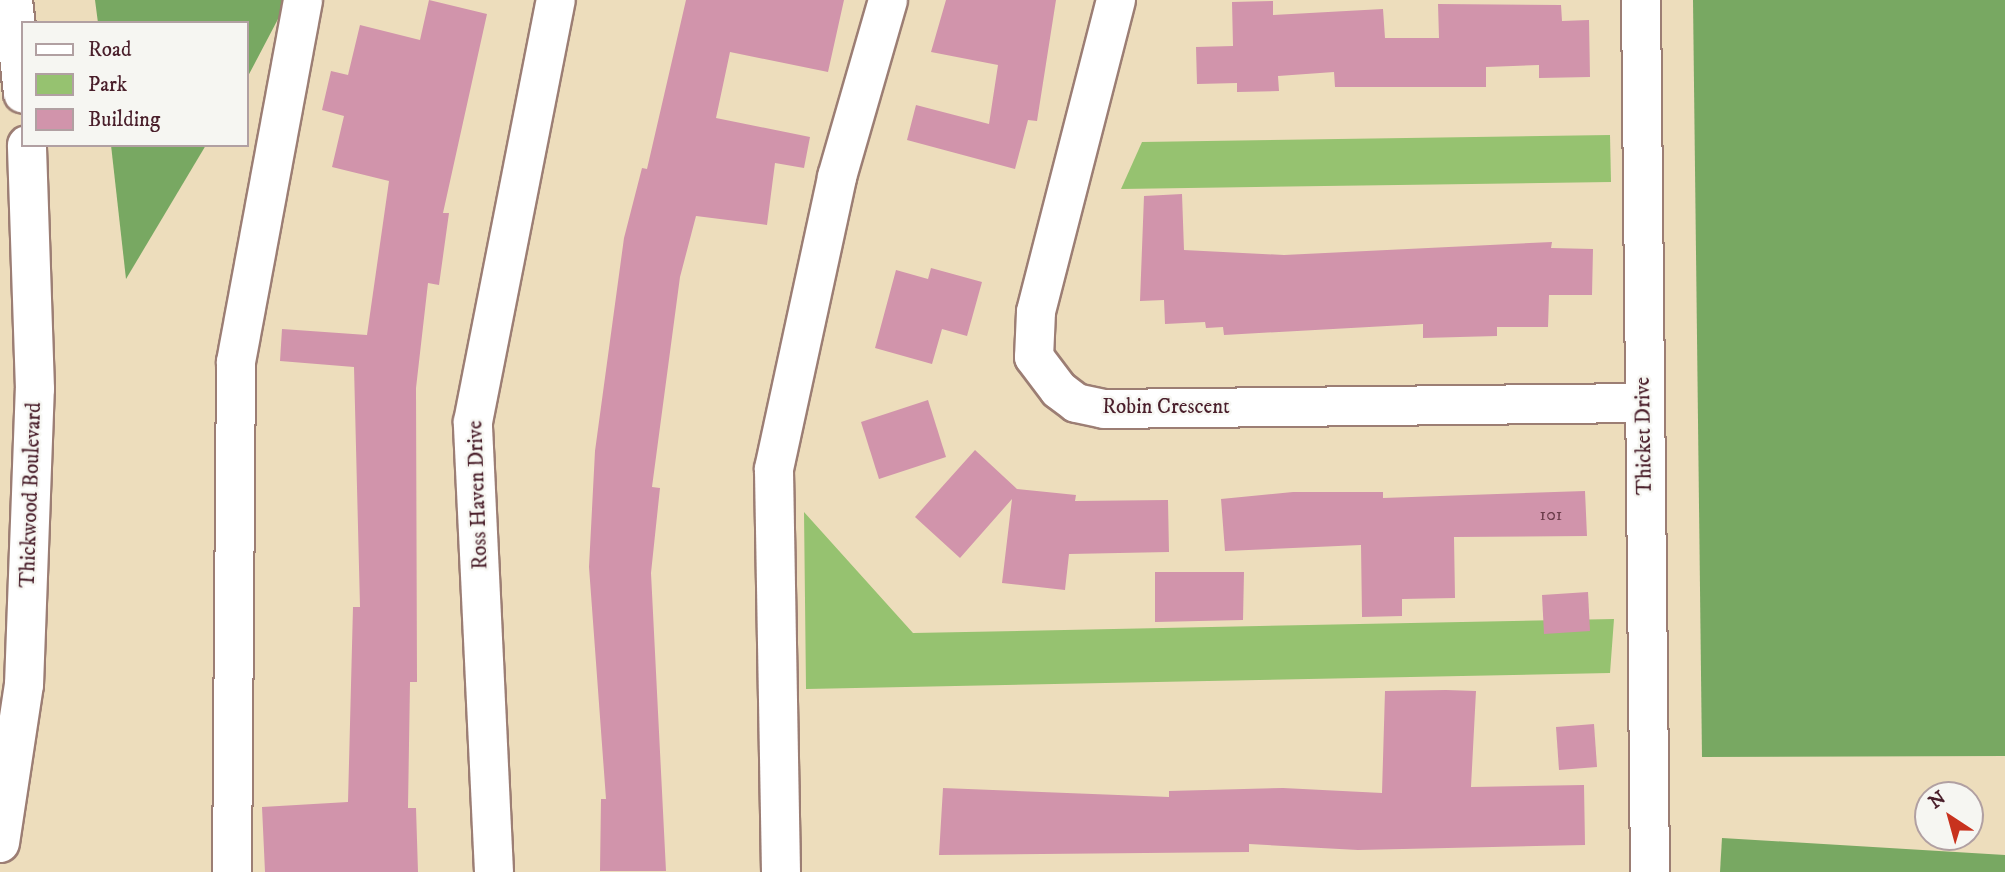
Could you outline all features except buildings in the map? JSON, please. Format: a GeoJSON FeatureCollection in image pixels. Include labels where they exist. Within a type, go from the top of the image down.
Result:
{"type":"FeatureCollection","features":[{"type":"Feature","properties":{"kind":"street"},"geometry":{"type":"LineString","coordinates":[[13,0],[21,74]]}},
{"type":"Feature","properties":{"kind":"street"},"geometry":{"type":"LineString","coordinates":[[232,872],[236,362],[303,0]]}},
{"type":"Feature","properties":{"kind":"street","name":"Ross Haven Drive"},"geometry":{"type":"LineString","coordinates":[[494,872],[473,422],[556,0]]}},
{"type":"Feature","properties":{"kind":"street"},"geometry":{"type":"LineString","coordinates":[[781,872],[774,469],[837,177],[888,0]]}},
{"type":"Feature","properties":{"kind":"street","name":"Robin Crescent"},"geometry":{"type":"LineString","coordinates":[[1116,0],[1036,312],[1034,357],[1059,390],[1076,403],[1104,409],[1644,403]]}},
{"type":"Feature","properties":{"kind":"street","name":"Thicket Drive"},"geometry":{"type":"LineString","coordinates":[[1641,0],[1650,872]]}},
{"type":"Feature","properties":{"kind":"street","name":"Thickwood Boulevard"},"geometry":{"type":"LineString","coordinates":[[0,843],[26,645],[35,389],[27,147]]}},
{"type":"Feature","properties":{"kind":"green space"},"geometry":{"type":"Polygon","coordinates":[[[95,0],[288,0],[248,76],[248,21],[98,21],[95,0]]]}},
{"type":"Feature","properties":{"kind":"green space"},"geometry":{"type":"Polygon","coordinates":[[[1693,0],[2005,0],[2005,756],[1702,757],[1693,0]]]}},
{"type":"Feature","properties":{"kind":"green space"},"geometry":{"type":"Polygon","coordinates":[[[1610,135],[1611,182],[1121,189],[1142,142],[1610,135]]]}},
{"type":"Feature","properties":{"kind":"green space"},"geometry":{"type":"Polygon","coordinates":[[[111,147],[205,147],[126,279],[111,147]]]}},
{"type":"Feature","properties":{"kind":"green space"},"geometry":{"type":"Polygon","coordinates":[[[804,512],[913,633],[1614,619],[1610,673],[806,689],[804,512]]]}},
{"type":"Feature","properties":{"kind":"green space"},"geometry":{"type":"Polygon","coordinates":[[[1722,838],[2005,855],[2005,872],[1720,872],[1722,838]]]}}]}
